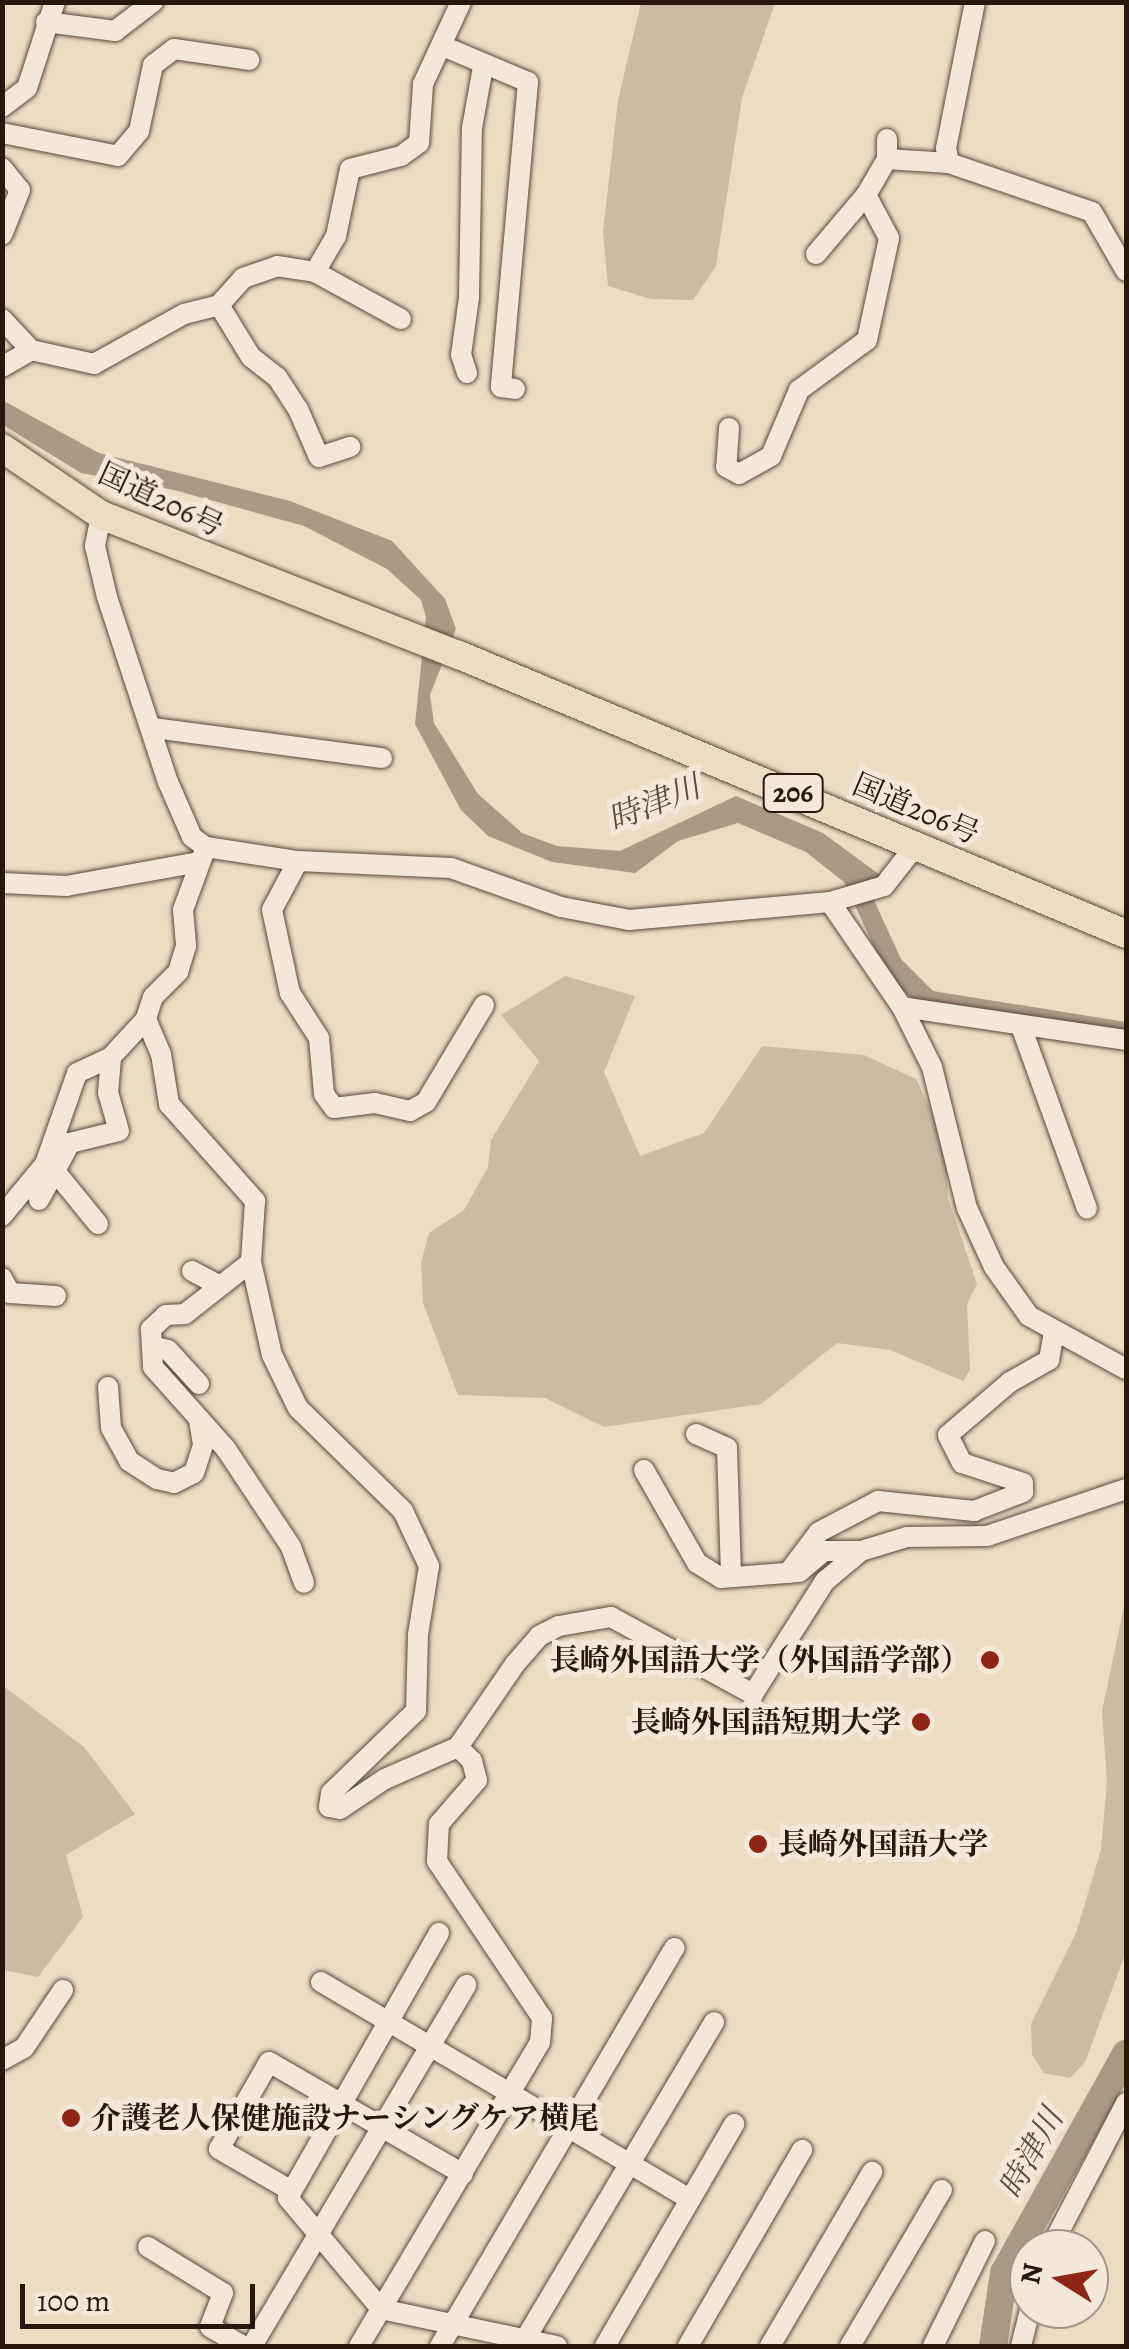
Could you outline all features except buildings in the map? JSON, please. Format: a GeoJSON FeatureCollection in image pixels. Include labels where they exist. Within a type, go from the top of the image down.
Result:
{"type":"FeatureCollection","features":[{"type":"Feature","properties":{"kind":"highway","name":"国道206号"},"geometry":{"type":"LineString","coordinates":[[2,448],[101,515],[459,654],[1126,934]]}},
{"type":"Feature","properties":{"kind":"street"},"geometry":{"type":"LineString","coordinates":[[2,107],[27,88],[51,12],[115,31],[153,2]]}},
{"type":"Feature","properties":{"kind":"street"},"geometry":{"type":"LineString","coordinates":[[315,272],[336,236],[350,169],[400,156],[419,142],[423,84],[445,48],[461,2]]}},
{"type":"Feature","properties":{"kind":"street"},"geometry":{"type":"LineString","coordinates":[[950,163],[946,148],[975,2]]}},
{"type":"Feature","properties":{"kind":"street"},"geometry":{"type":"LineString","coordinates":[[2,133],[118,156],[139,132],[153,65],[174,48],[249,60]]}},
{"type":"Feature","properties":{"kind":"street"},"geometry":{"type":"LineString","coordinates":[[445,48],[483,67],[528,82],[500,387],[514,390]]}},
{"type":"Feature","properties":{"kind":"street"},"geometry":{"type":"LineString","coordinates":[[467,374],[461,356],[469,297],[472,128],[483,67]]}},
{"type":"Feature","properties":{"kind":"street"},"geometry":{"type":"LineString","coordinates":[[816,254],[866,195],[887,149],[950,163],[1092,212],[1126,271]]}},
{"type":"Feature","properties":{"kind":"street"},"geometry":{"type":"LineString","coordinates":[[2,168],[20,190],[2,235]]}},
{"type":"Feature","properties":{"kind":"street"},"geometry":{"type":"LineString","coordinates":[[729,428],[726,467],[739,474],[771,456],[799,390],[868,340],[889,238],[866,195]]}},
{"type":"Feature","properties":{"kind":"street"},"geometry":{"type":"LineString","coordinates":[[2,319],[32,350],[94,364],[184,314],[219,305],[243,278],[277,266],[315,272],[402,319]]}},
{"type":"Feature","properties":{"kind":"street"},"geometry":{"type":"LineString","coordinates":[[219,305],[251,357],[277,377],[298,409],[319,457],[350,447]]}},
{"type":"Feature","properties":{"kind":"street"},"geometry":{"type":"LineString","coordinates":[[2,367],[32,350]]}},
{"type":"Feature","properties":{"kind":"street"},"geometry":{"type":"LineString","coordinates":[[101,515],[95,546],[107,597],[154,728],[168,782],[203,854]]}},
{"type":"Feature","properties":{"kind":"street"},"geometry":{"type":"LineString","coordinates":[[154,728],[382,758]]}},
{"type":"Feature","properties":{"kind":"street"},"geometry":{"type":"LineString","coordinates":[[2,882],[66,886],[203,854],[452,868],[561,907],[629,920],[830,902],[884,886],[916,845]]}},
{"type":"Feature","properties":{"kind":"street"},"geometry":{"type":"LineString","coordinates":[[2,1216],[45,1164],[77,1073],[111,1057],[146,1019],[153,997],[178,972],[186,946],[182,910],[203,854]]}},
{"type":"Feature","properties":{"kind":"street"},"geometry":{"type":"LineString","coordinates":[[298,861],[272,910],[290,993],[319,1038],[324,1094],[334,1108],[375,1103],[410,1111],[426,1102],[484,1004]]}},
{"type":"Feature","properties":{"kind":"street"},"geometry":{"type":"LineString","coordinates":[[830,902],[902,1007],[932,1067],[967,1208],[994,1267],[1029,1316],[1054,1332],[1092,1345],[1126,1369]]}},
{"type":"Feature","properties":{"kind":"street"},"geometry":{"type":"LineString","coordinates":[[902,1007],[1022,1029],[1126,1040]]}},
{"type":"Feature","properties":{"kind":"street"},"geometry":{"type":"LineString","coordinates":[[146,1019],[162,1054],[168,1104],[255,1200],[252,1262],[272,1355],[298,1408],[403,1511],[428,1566],[418,1634],[416,1711],[331,1793],[329,1807],[340,1809],[385,1779],[458,1747],[539,1636],[592,1617],[611,1617],[753,1694],[825,1581],[861,1550]]}},
{"type":"Feature","properties":{"kind":"street"},"geometry":{"type":"LineString","coordinates":[[1022,1029],[1087,1210]]}},
{"type":"Feature","properties":{"kind":"street"},"geometry":{"type":"LineString","coordinates":[[39,1200],[70,1142],[119,1131],[108,1092],[111,1057]]}},
{"type":"Feature","properties":{"kind":"street"},"geometry":{"type":"LineString","coordinates":[[55,1171],[98,1224]]}},
{"type":"Feature","properties":{"kind":"street"},"geometry":{"type":"LineString","coordinates":[[252,1262],[185,1314],[158,1322],[151,1330],[153,1367],[226,1449],[291,1547],[304,1583]]}},
{"type":"Feature","properties":{"kind":"street"},"geometry":{"type":"LineString","coordinates":[[192,1272],[218,1285]]}},
{"type":"Feature","properties":{"kind":"street"},"geometry":{"type":"LineString","coordinates":[[2,1278],[10,1293],[56,1296]]}},
{"type":"Feature","properties":{"kind":"street"},"geometry":{"type":"LineString","coordinates":[[788,1573],[819,1532],[878,1501],[974,1511],[1023,1492],[1022,1483],[962,1462],[948,1435],[1010,1382],[1049,1360],[1054,1332]]}},
{"type":"Feature","properties":{"kind":"street"},"geometry":{"type":"LineString","coordinates":[[152,1346],[168,1350],[200,1384]]}},
{"type":"Feature","properties":{"kind":"street"},"geometry":{"type":"LineString","coordinates":[[108,1386],[111,1428],[128,1461],[157,1479],[174,1482],[194,1473],[203,1445],[199,1421]]}},
{"type":"Feature","properties":{"kind":"street"},"geometry":{"type":"LineString","coordinates":[[696,1434],[732,1445],[732,1577]]}},
{"type":"Feature","properties":{"kind":"street"},"geometry":{"type":"LineString","coordinates":[[644,1470],[697,1563],[732,1577],[788,1573],[811,1566],[824,1552],[861,1550],[907,1536],[988,1536],[1126,1489]]}},
{"type":"Feature","properties":{"kind":"street"},"geometry":{"type":"LineString","coordinates":[[710,1499],[729,1542]]}},
{"type":"Feature","properties":{"kind":"street"},"geometry":{"type":"LineString","coordinates":[[360,2346],[540,2042],[542,2018],[437,1861],[439,1824],[477,1780],[472,1761],[458,1747]]}},
{"type":"Feature","properties":{"kind":"street"},"geometry":{"type":"LineString","coordinates":[[439,1933],[288,2198],[316,2237],[381,2309],[524,2343],[557,2346]]}},
{"type":"Feature","properties":{"kind":"street"},"geometry":{"type":"LineString","coordinates":[[440,2346],[674,1948]]}},
{"type":"Feature","properties":{"kind":"street"},"geometry":{"type":"LineString","coordinates":[[321,1982],[690,2199]]}},
{"type":"Feature","properties":{"kind":"street"},"geometry":{"type":"LineString","coordinates":[[252,2346],[466,1985]]}},
{"type":"Feature","properties":{"kind":"street"},"geometry":{"type":"LineString","coordinates":[[2,2060],[24,2048],[62,1990]]}},
{"type":"Feature","properties":{"kind":"street"},"geometry":{"type":"LineString","coordinates":[[524,2343],[714,2022]]}},
{"type":"Feature","properties":{"kind":"street"},"geometry":{"type":"LineString","coordinates":[[290,2190],[220,2149],[269,2062],[462,2174]]}},
{"type":"Feature","properties":{"kind":"street"},"geometry":{"type":"LineString","coordinates":[[1060,2229],[1126,2104]]}},
{"type":"Feature","properties":{"kind":"street"},"geometry":{"type":"LineString","coordinates":[[605,2346],[734,2124]]}},
{"type":"Feature","properties":{"kind":"street"},"geometry":{"type":"LineString","coordinates":[[688,2346],[802,2150]]}},
{"type":"Feature","properties":{"kind":"street"},"geometry":{"type":"LineString","coordinates":[[770,2346],[872,2172]]}},
{"type":"Feature","properties":{"kind":"street"},"geometry":{"type":"LineString","coordinates":[[850,2346],[942,2190]]}},
{"type":"Feature","properties":{"kind":"street"},"geometry":{"type":"LineString","coordinates":[[932,2346],[985,2240]]}},
{"type":"Feature","properties":{"kind":"street"},"geometry":{"type":"LineString","coordinates":[[148,2247],[223,2293],[210,2326],[243,2346]]}},
{"type":"Feature","properties":{"kind":"shaded area"},"geometry":{"type":"Polygon","coordinates":[[[641,3],[775,3],[742,98],[716,266],[693,300],[651,299],[608,286],[603,232],[618,100],[641,3]]]}},
{"type":"Feature","properties":{"kind":"shaded area","name":"時津川"},"geometry":{"type":"Polygon","coordinates":[[[2,400],[99,453],[290,501],[392,541],[445,599],[456,629],[430,695],[434,723],[478,794],[522,833],[557,846],[620,851],[736,796],[823,833],[880,875],[873,898],[901,959],[933,991],[1126,1022],[1126,1035],[924,1007],[890,981],[844,882],[806,852],[738,823],[678,841],[635,873],[552,862],[488,836],[461,810],[415,724],[426,617],[421,600],[387,569],[304,526],[174,490],[81,473],[3,425],[2,400]]]}},
{"type":"Feature","properties":{"kind":"shaded area"},"geometry":{"type":"Polygon","coordinates":[[[565,976],[635,996],[604,1072],[640,1156],[704,1133],[762,1046],[864,1055],[916,1079],[945,1140],[948,1198],[977,1284],[967,1304],[970,1370],[963,1381],[890,1350],[837,1343],[761,1404],[604,1427],[545,1398],[458,1395],[423,1303],[421,1263],[429,1233],[464,1210],[488,1167],[491,1140],[539,1061],[501,1015],[565,976]]]}},
{"type":"Feature","properties":{"kind":"shaded area"},"geometry":{"type":"Polygon","coordinates":[[[1126,1597],[1126,1952],[1085,2062],[1070,2078],[1044,2073],[1032,2055],[1031,2024],[1076,1933],[1101,1850],[1107,1781],[1102,1711],[1126,1597]]]}},
{"type":"Feature","properties":{"kind":"shaded area"},"geometry":{"type":"Polygon","coordinates":[[[2,1685],[84,1747],[135,1814],[66,1855],[83,1917],[38,1977],[3,1970],[2,1685]]]}},
{"type":"Feature","properties":{"kind":"waterway","name":"時津川"},"geometry":{"type":"LineString","coordinates":[[993,2346],[1004,2273],[1126,2054]]}},
{"type":"Feature","properties":{"kind":"place","name":"長崎外国語大学（外国語学部）"},"geometry":{"type":"Point","coordinates":[990,1660]}},
{"type":"Feature","properties":{"kind":"place","name":"長崎外国語短期大学"},"geometry":{"type":"Point","coordinates":[921,1722]}},
{"type":"Feature","properties":{"kind":"place","name":"長崎外国語大学"},"geometry":{"type":"Point","coordinates":[758,1844]}},
{"type":"Feature","properties":{"kind":"place","name":"介護老人保健施設ナーシングケア横尾"},"geometry":{"type":"Point","coordinates":[71,2118]}}]}
